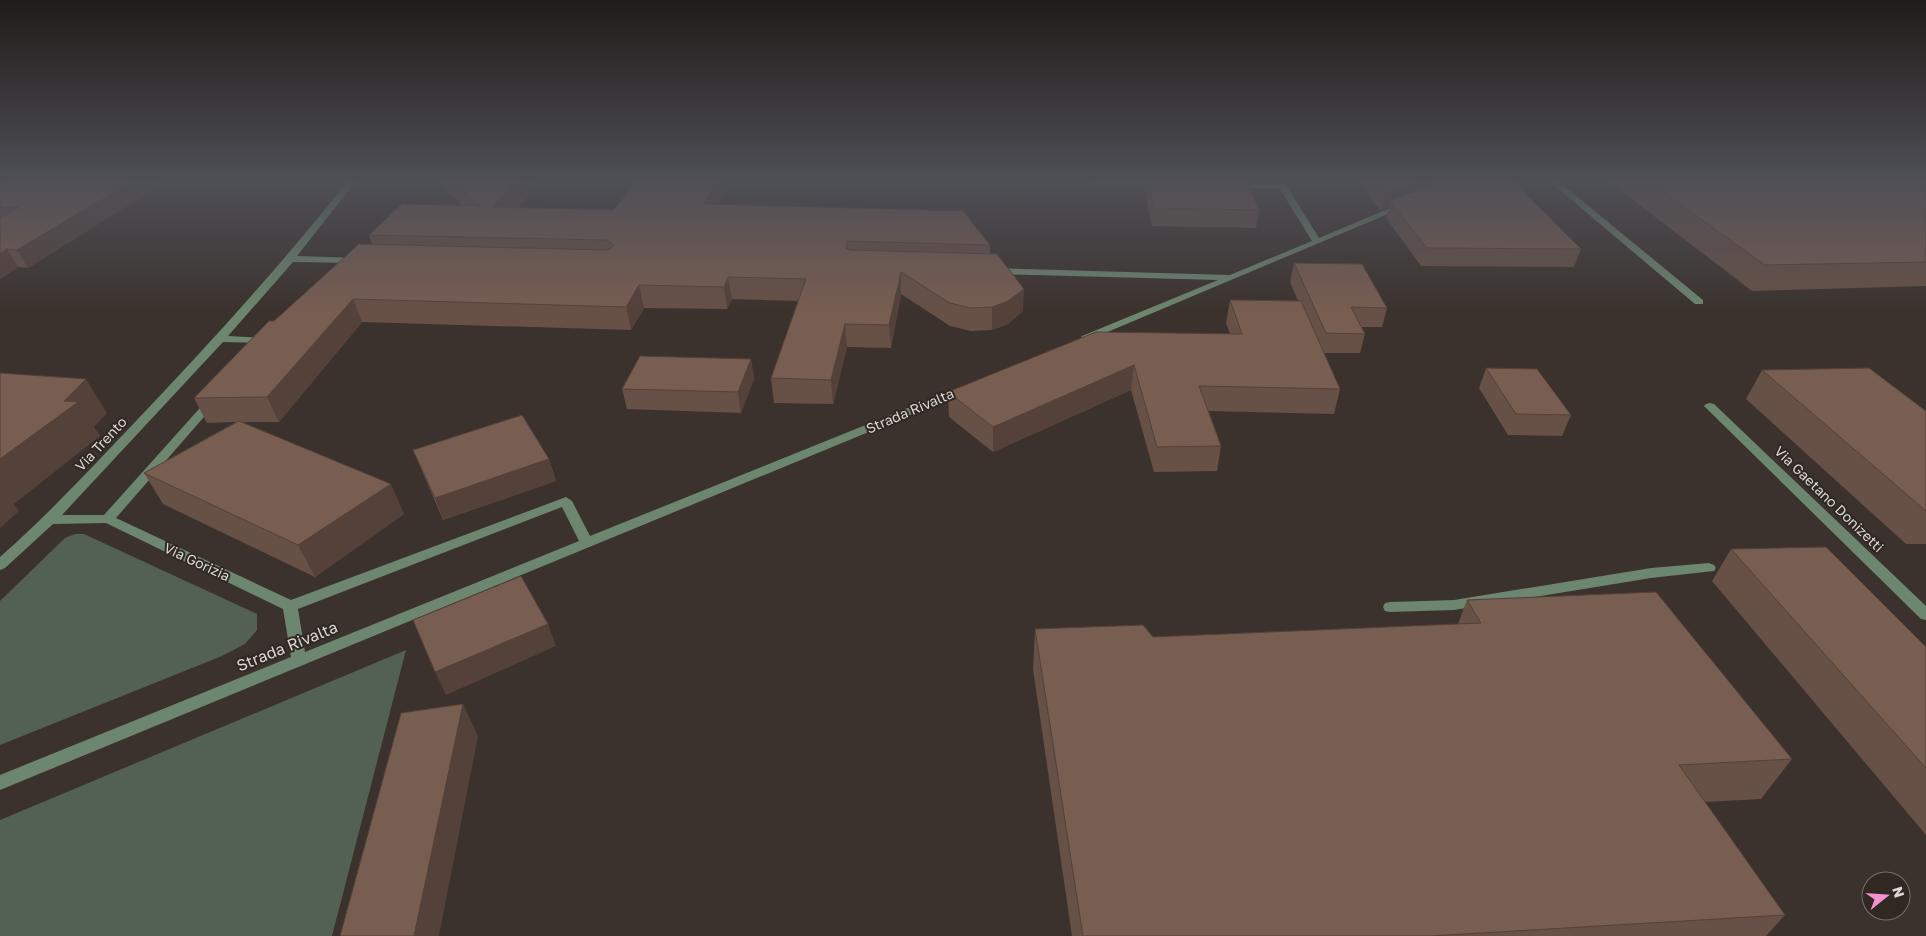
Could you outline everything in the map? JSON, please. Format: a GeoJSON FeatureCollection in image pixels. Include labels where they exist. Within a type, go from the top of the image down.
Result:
{"type":"FeatureCollection","features":[{"type":"Feature","properties":{"kind":"street","name":"Via Trento"},"geometry":{"type":"LineString","coordinates":[[0,565],[50,520],[220,339],[317,225]]}},
{"type":"Feature","properties":{"kind":"street"},"geometry":{"type":"LineString","coordinates":[[1306,225],[1317,242]]}},
{"type":"Feature","properties":{"kind":"street"},"geometry":{"type":"LineString","coordinates":[[1075,343],[1359,225]]}},
{"type":"Feature","properties":{"kind":"street"},"geometry":{"type":"LineString","coordinates":[[1606,225],[1700,302]]}},
{"type":"Feature","properties":{"kind":"street"},"geometry":{"type":"LineString","coordinates":[[290,259],[368,261]]}},
{"type":"Feature","properties":{"kind":"street"},"geometry":{"type":"LineString","coordinates":[[988,271],[1232,278]]}},
{"type":"Feature","properties":{"kind":"street"},"geometry":{"type":"LineString","coordinates":[[220,339],[266,340],[252,354]]}},
{"type":"Feature","properties":{"kind":"street","name":"Strada Rivalta"},"geometry":{"type":"LineString","coordinates":[[0,783],[974,385]]}},
{"type":"Feature","properties":{"kind":"street"},"geometry":{"type":"LineString","coordinates":[[108,519],[220,392]]}},
{"type":"Feature","properties":{"kind":"street","name":"Via Gaetano Donizetti"},"geometry":{"type":"LineString","coordinates":[[1710,406],[1926,615]]}},
{"type":"Feature","properties":{"kind":"street"},"geometry":{"type":"LineString","coordinates":[[299,660],[290,606],[566,501],[588,543]]}},
{"type":"Feature","properties":{"kind":"street","name":"Via Gorizia"},"geometry":{"type":"LineString","coordinates":[[50,520],[108,519],[290,606]]}},
{"type":"Feature","properties":{"kind":"street"},"geometry":{"type":"LineString","coordinates":[[1390,607],[1454,605],[1651,574],[1709,568]]}},
{"type":"Feature","properties":{"kind":"green space"},"geometry":{"type":"Polygon","coordinates":[[[75,534],[84,534],[257,614],[257,630],[245,644],[222,656],[0,745],[0,601],[65,538],[75,534]]]}},
{"type":"Feature","properties":{"kind":"green space"},"geometry":{"type":"Polygon","coordinates":[[[406,650],[332,936],[0,936],[0,820],[406,650]]]}},
{"type":"Feature","properties":{"kind":"building"},"geometry":{"type":"Polygon","coordinates":[[[0,225],[59,225],[17,250],[7,249],[0,254],[0,225]]]}},
{"type":"Feature","properties":{"kind":"building"},"geometry":{"type":"Polygon","coordinates":[[[380,225],[974,225],[990,245],[847,241],[846,248],[850,250],[997,254],[1024,289],[1008,301],[992,307],[971,308],[950,303],[901,272],[889,325],[845,324],[831,380],[771,378],[806,279],[728,277],[724,287],[639,285],[626,307],[353,299],[267,397],[194,398],[269,321],[274,321],[359,244],[607,250],[614,246],[607,240],[369,235],[380,225]]]}},
{"type":"Feature","properties":{"kind":"building"},"geometry":{"type":"Polygon","coordinates":[[[1409,225],[1557,225],[1581,249],[1427,248],[1409,225]]]}},
{"type":"Feature","properties":{"kind":"building"},"geometry":{"type":"Polygon","coordinates":[[[1709,225],[1926,225],[1926,262],[1765,265],[1709,225]]]}},
{"type":"Feature","properties":{"kind":"building"},"geometry":{"type":"Polygon","coordinates":[[[1294,263],[1362,264],[1387,308],[1351,307],[1365,334],[1326,333],[1294,263]]]}},
{"type":"Feature","properties":{"kind":"building"},"geometry":{"type":"Polygon","coordinates":[[[1230,300],[1301,301],[1340,389],[1199,386],[1221,446],[1157,447],[1134,365],[993,427],[948,392],[1096,332],[1242,334],[1230,300]]]}},
{"type":"Feature","properties":{"kind":"building"},"geometry":{"type":"Polygon","coordinates":[[[640,356],[751,359],[738,392],[622,389],[640,356]]]}},
{"type":"Feature","properties":{"kind":"building"},"geometry":{"type":"Polygon","coordinates":[[[1486,368],[1537,369],[1571,415],[1516,414],[1486,368]]]}},
{"type":"Feature","properties":{"kind":"building"},"geometry":{"type":"Polygon","coordinates":[[[1869,368],[1926,411],[1926,511],[1762,370],[1869,368]]]}},
{"type":"Feature","properties":{"kind":"building"},"geometry":{"type":"Polygon","coordinates":[[[0,373],[86,379],[64,401],[78,402],[0,459],[0,373]]]}},
{"type":"Feature","properties":{"kind":"building"},"geometry":{"type":"Polygon","coordinates":[[[522,415],[549,459],[435,498],[413,450],[522,415]]]}},
{"type":"Feature","properties":{"kind":"building"},"geometry":{"type":"Polygon","coordinates":[[[239,421],[391,484],[298,545],[144,473],[239,421]]]}},
{"type":"Feature","properties":{"kind":"building"},"geometry":{"type":"Polygon","coordinates":[[[1826,547],[1926,647],[1926,768],[1731,549],[1826,547]]]}},
{"type":"Feature","properties":{"kind":"building"},"geometry":{"type":"Polygon","coordinates":[[[521,576],[548,624],[435,672],[413,620],[521,576]]]}},
{"type":"Feature","properties":{"kind":"building"},"geometry":{"type":"Polygon","coordinates":[[[1656,592],[1792,759],[1679,765],[1785,915],[1430,936],[1083,936],[1035,629],[1143,625],[1153,637],[1481,623],[1467,600],[1656,592]]]}},
{"type":"Feature","properties":{"kind":"building"},"geometry":{"type":"Polygon","coordinates":[[[463,704],[414,936],[340,936],[401,713],[463,704]]]}}]}
